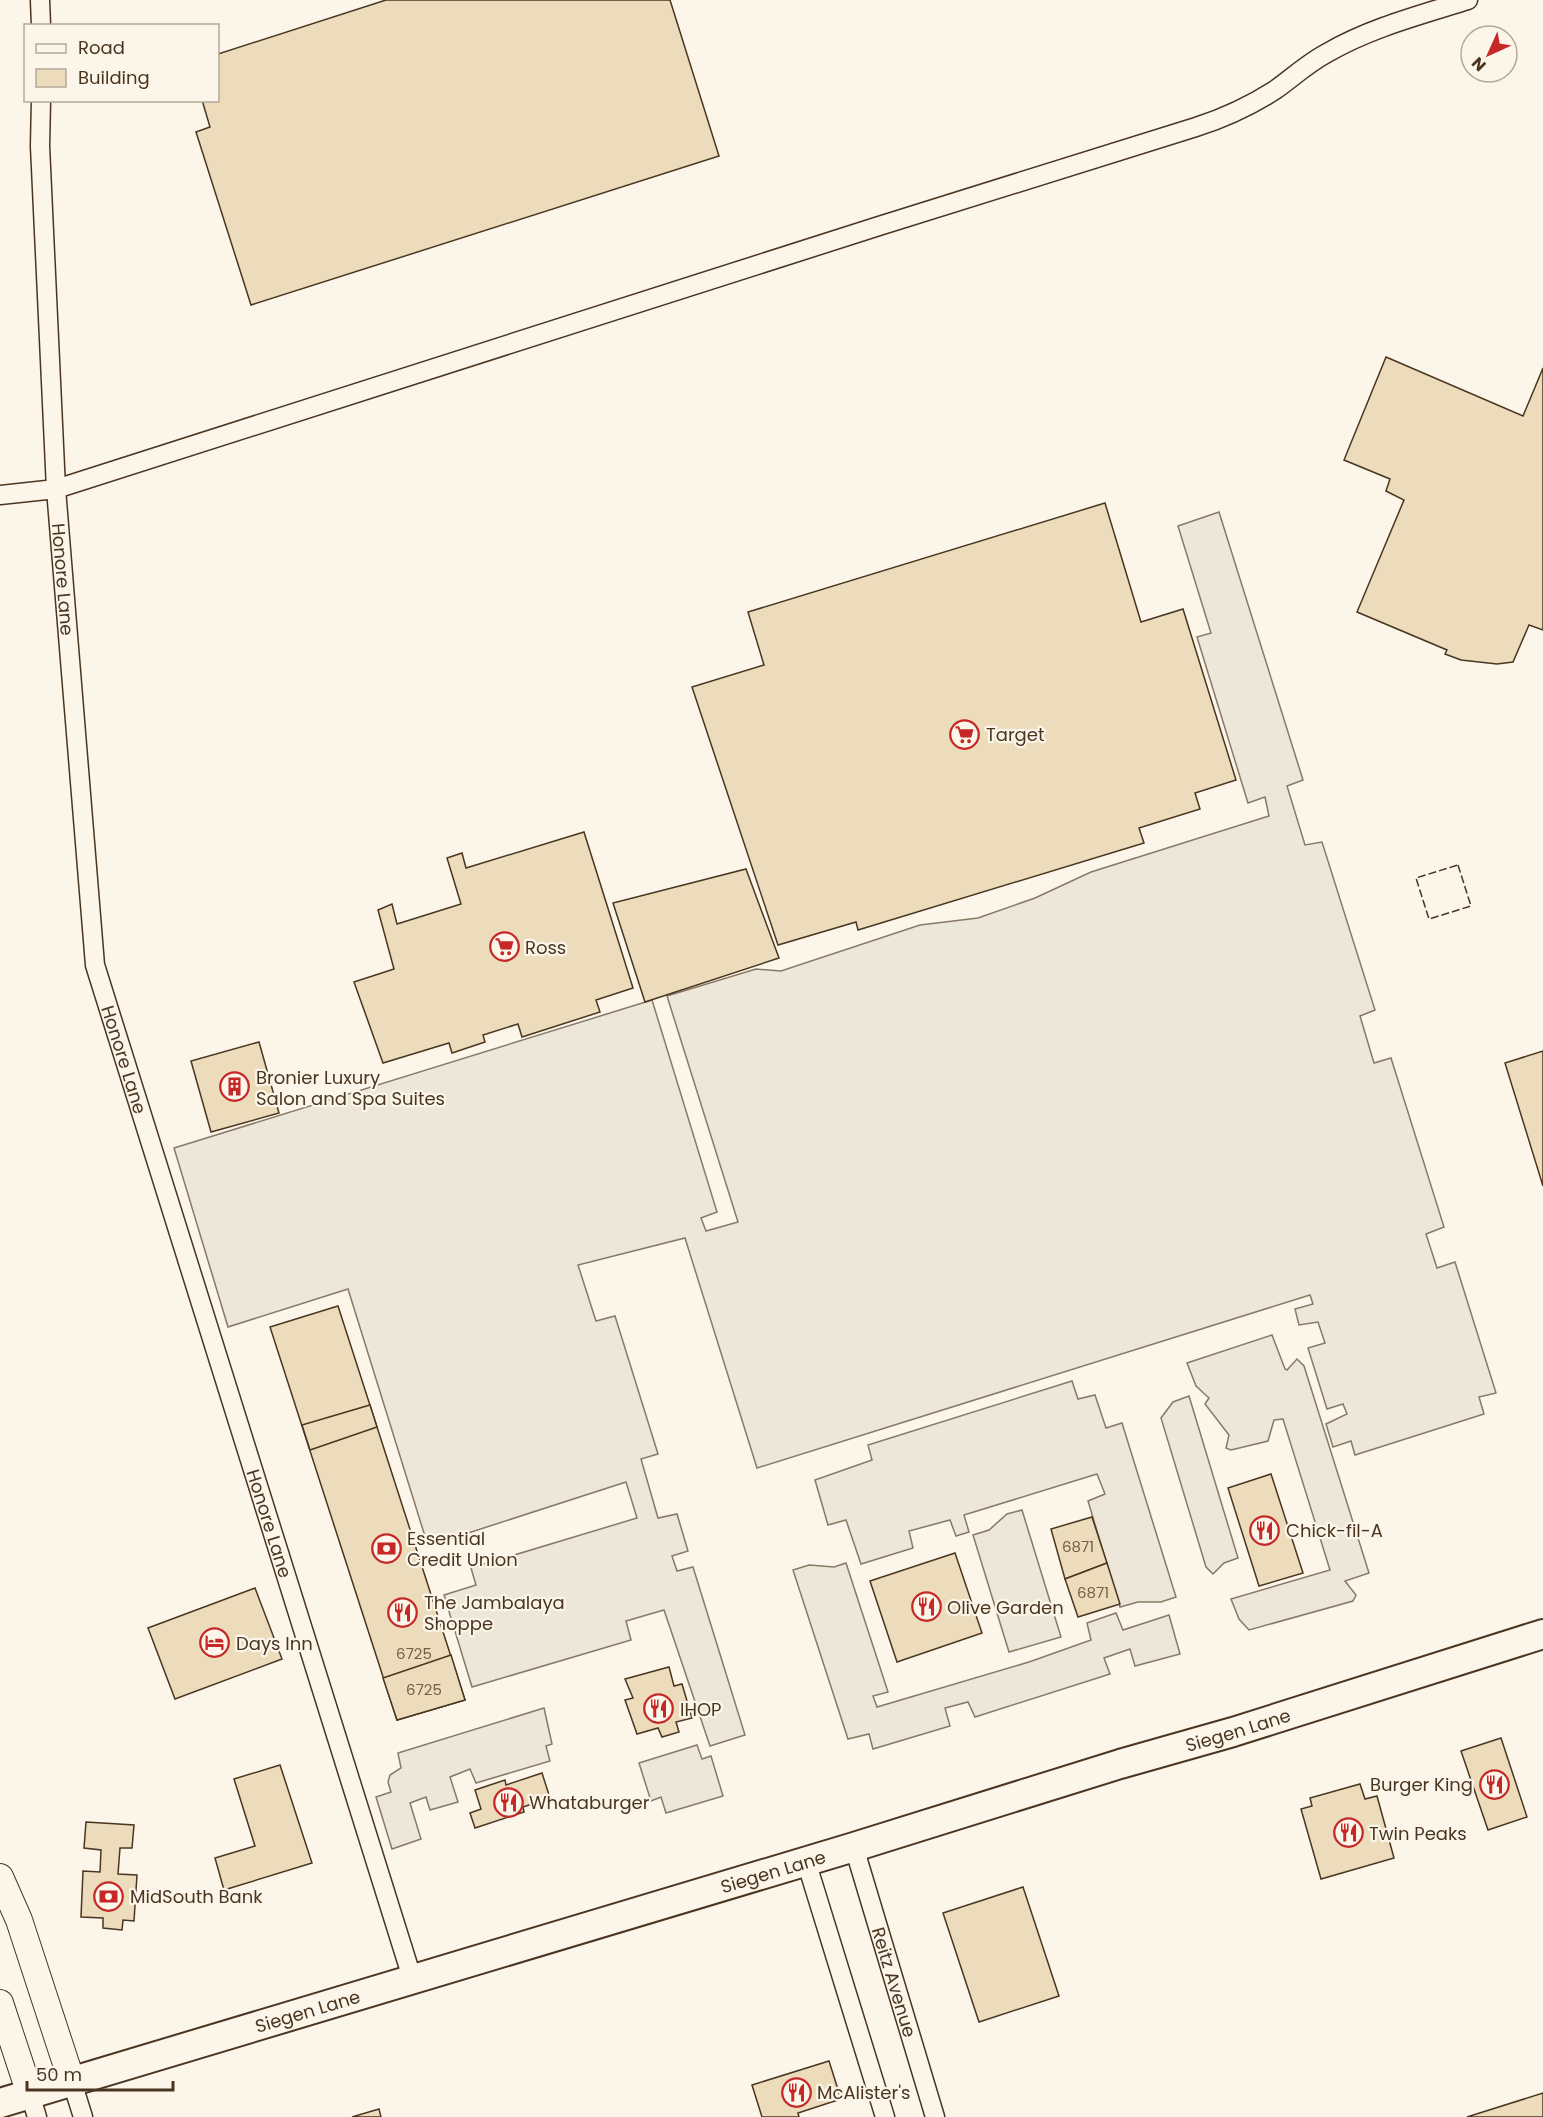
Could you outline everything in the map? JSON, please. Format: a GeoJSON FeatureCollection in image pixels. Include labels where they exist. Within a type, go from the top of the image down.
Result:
{"type":"FeatureCollection","features":[{"type":"Feature","properties":{"kind":"main road","name":"Siegen Lane"},"geometry":{"type":"LineString","coordinates":[[0,2103],[34,2105],[72,2082],[336,2001],[413,1981],[446,1968],[854,1847],[1120,1764],[1233,1732],[1543,1634]]}},
{"type":"Feature","properties":{"kind":"street"},"geometry":{"type":"LineString","coordinates":[[40,0],[41,24]]}},
{"type":"Feature","properties":{"kind":"street"},"geometry":{"type":"LineString","coordinates":[[0,495],[56,489],[1218,120],[1274,90],[1324,54],[1348,41],[1390,24],[1468,0]]}},
{"type":"Feature","properties":{"kind":"street","name":"Honore Lane"},"geometry":{"type":"LineString","coordinates":[[41,102],[41,167],[56,489],[95,965],[413,1981]]}},
{"type":"Feature","properties":{"kind":"street","name":"Reitz Avenue"},"geometry":{"type":"LineString","coordinates":[[854,1847],[935,2117]]}},
{"type":"Feature","properties":{"kind":"street"},"geometry":{"type":"LineString","coordinates":[[806,1861],[885,2117]]}},
{"type":"Feature","properties":{"kind":"street"},"geometry":{"type":"LineString","coordinates":[[0,1877],[20,1920],[83,2117]]}},
{"type":"Feature","properties":{"kind":"street"},"geometry":{"type":"LineString","coordinates":[[0,2003],[34,2105]]}},
{"type":"Feature","properties":{"kind":"shaded area"},"geometry":{"type":"Polygon","coordinates":[[[1219,512],[1303,780],[1287,786],[1305,845],[1322,842],[1375,1010],[1360,1016],[1374,1063],[1391,1058],[1444,1227],[1426,1234],[1437,1268],[1455,1262],[1496,1393],[1479,1397],[1484,1414],[1355,1455],[1351,1441],[1333,1447],[1326,1424],[1347,1414],[1343,1404],[1327,1409],[1308,1348],[1325,1343],[1318,1322],[1299,1325],[1295,1309],[1313,1304],[1310,1295],[757,1468],[685,1238],[578,1265],[596,1321],[615,1316],[658,1454],[641,1459],[658,1518],[677,1514],[688,1551],[672,1556],[677,1571],[693,1567],[745,1735],[710,1746],[664,1610],[626,1621],[631,1640],[472,1687],[444,1595],[476,1585],[471,1568],[637,1518],[626,1482],[428,1546],[348,1289],[228,1327],[174,1148],[652,1000],[717,1212],[701,1218],[706,1231],[738,1222],[667,996],[756,969],[781,971],[920,925],[978,918],[1035,898],[1091,872],[1269,816],[1265,797],[1248,803],[1197,637],[1211,633],[1178,526],[1219,512]]]}},
{"type":"Feature","properties":{"kind":"shaded area"},"geometry":{"type":"Polygon","coordinates":[[[1272,1335],[1285,1369],[1287,1370],[1297,1359],[1304,1366],[1369,1573],[1345,1581],[1356,1595],[1353,1601],[1249,1630],[1239,1619],[1231,1599],[1330,1570],[1283,1419],[1274,1420],[1268,1441],[1231,1450],[1226,1448],[1229,1435],[1205,1404],[1209,1398],[1196,1386],[1187,1363],[1272,1335]]]}},
{"type":"Feature","properties":{"kind":"shaded area"},"geometry":{"type":"Polygon","coordinates":[[[1072,1381],[1078,1399],[1095,1395],[1106,1428],[1122,1423],[1176,1597],[1161,1602],[1138,1602],[1120,1607],[1088,1501],[1105,1494],[1097,1474],[964,1515],[969,1532],[956,1536],[950,1520],[909,1531],[913,1548],[861,1564],[846,1520],[828,1525],[815,1480],[872,1460],[868,1445],[1072,1381]]]}},
{"type":"Feature","properties":{"kind":"shaded area"},"geometry":{"type":"Polygon","coordinates":[[[1189,1396],[1238,1558],[1224,1563],[1213,1574],[1206,1567],[1161,1418],[1173,1402],[1189,1396]]]}},
{"type":"Feature","properties":{"kind":"shaded area"},"geometry":{"type":"Polygon","coordinates":[[[1022,1510],[1061,1637],[1009,1652],[973,1535],[989,1530],[1007,1514],[1022,1510]]]}},
{"type":"Feature","properties":{"kind":"shaded area"},"geometry":{"type":"Polygon","coordinates":[[[846,1563],[888,1692],[873,1696],[877,1707],[1029,1662],[1091,1640],[1087,1623],[1116,1613],[1123,1630],[1169,1615],[1180,1654],[1135,1666],[1130,1649],[1104,1658],[1110,1674],[975,1717],[968,1702],[945,1708],[950,1726],[873,1749],[869,1734],[848,1739],[793,1570],[809,1565],[834,1567],[846,1563]]]}},
{"type":"Feature","properties":{"kind":"shaded area"},"geometry":{"type":"Polygon","coordinates":[[[544,1708],[552,1744],[546,1746],[550,1761],[476,1783],[470,1769],[450,1777],[458,1802],[430,1810],[426,1797],[410,1803],[421,1839],[392,1849],[376,1797],[391,1792],[388,1782],[390,1775],[401,1768],[398,1753],[544,1708]]]}},
{"type":"Feature","properties":{"kind":"shaded area"},"geometry":{"type":"Polygon","coordinates":[[[697,1745],[702,1759],[711,1756],[723,1796],[666,1813],[661,1797],[651,1801],[639,1763],[697,1745]]]}},
{"type":"Feature","properties":{"kind":"building"},"geometry":{"type":"Polygon","coordinates":[[[386,0],[670,0],[719,156],[251,305],[196,132],[210,127],[203,102],[219,102],[219,54],[386,0]]]}},
{"type":"Feature","properties":{"kind":"building"},"geometry":{"type":"Polygon","coordinates":[[[1386,357],[1523,416],[1543,368],[1543,630],[1529,625],[1513,662],[1497,664],[1461,660],[1445,654],[1447,650],[1357,612],[1404,500],[1386,491],[1390,479],[1344,460],[1386,357]]]}},
{"type":"Feature","properties":{"kind":"building","name":"Target"},"geometry":{"type":"Polygon","coordinates":[[[1105,503],[1141,622],[1183,609],[1236,780],[1195,793],[1200,809],[1139,828],[1144,843],[858,930],[856,922],[778,945],[692,687],[764,665],[748,612],[1105,503]]]}},
{"type":"Feature","properties":{"kind":"building","name":"Ross"},"geometry":{"type":"Polygon","coordinates":[[[584,832],[633,988],[596,1000],[600,1012],[522,1037],[518,1024],[483,1035],[485,1042],[452,1053],[449,1043],[383,1063],[354,982],[394,969],[378,910],[392,904],[397,924],[461,904],[447,858],[462,853],[466,868],[584,832]]]}},
{"type":"Feature","properties":{"kind":"building"},"geometry":{"type":"Polygon","coordinates":[[[746,869],[779,958],[645,1002],[613,903],[746,869]]]}},
{"type":"Feature","properties":{"kind":"building","name":"Bronier Luxury Salon and Spa Suites"},"geometry":{"type":"Polygon","coordinates":[[[259,1042],[279,1113],[211,1132],[191,1061],[259,1042]]]}},
{"type":"Feature","properties":{"kind":"building"},"geometry":{"type":"Polygon","coordinates":[[[1543,1051],[1543,1186],[1505,1063],[1543,1051]]]}},
{"type":"Feature","properties":{"kind":"building"},"geometry":{"type":"Polygon","coordinates":[[[338,1306],[465,1700],[397,1720],[270,1327],[338,1306]]]}},
{"type":"Feature","properties":{"kind":"building"},"geometry":{"type":"Polygon","coordinates":[[[370,1405],[377,1427],[310,1450],[302,1425],[370,1405]]]}},
{"type":"Feature","properties":{"kind":"building","name":"Chick-fil-A"},"geometry":{"type":"Polygon","coordinates":[[[1271,1474],[1303,1573],[1259,1586],[1228,1488],[1271,1474]]]}},
{"type":"Feature","properties":{"kind":"building"},"geometry":{"type":"Polygon","coordinates":[[[1092,1517],[1107,1563],[1065,1579],[1051,1529],[1092,1517]]]}},
{"type":"Feature","properties":{"kind":"building","name":"Olive Garden"},"geometry":{"type":"Polygon","coordinates":[[[955,1553],[982,1633],[897,1662],[870,1581],[955,1553]]]}},
{"type":"Feature","properties":{"kind":"building"},"geometry":{"type":"Polygon","coordinates":[[[1107,1563],[1120,1604],[1078,1617],[1065,1579],[1107,1563]]]}},
{"type":"Feature","properties":{"kind":"building","name":"Days Inn"},"geometry":{"type":"Polygon","coordinates":[[[255,1588],[282,1659],[175,1699],[148,1628],[255,1588]]]}},
{"type":"Feature","properties":{"kind":"building"},"geometry":{"type":"Polygon","coordinates":[[[451,1655],[465,1700],[397,1720],[383,1678],[451,1655]]]}},
{"type":"Feature","properties":{"kind":"building","name":"IHOP"},"geometry":{"type":"Polygon","coordinates":[[[669,1667],[674,1686],[682,1684],[692,1718],[676,1722],[679,1732],[662,1737],[658,1728],[637,1734],[625,1700],[633,1698],[625,1679],[669,1667]]]}},
{"type":"Feature","properties":{"kind":"building","name":"Burger King"},"geometry":{"type":"Polygon","coordinates":[[[1501,1738],[1527,1817],[1488,1830],[1461,1751],[1501,1738]]]}},
{"type":"Feature","properties":{"kind":"building"},"geometry":{"type":"Polygon","coordinates":[[[280,1765],[312,1863],[224,1890],[215,1858],[255,1846],[234,1779],[280,1765]]]}},
{"type":"Feature","properties":{"kind":"building","name":"Whataburger"},"geometry":{"type":"Polygon","coordinates":[[[542,1773],[550,1798],[523,1807],[524,1812],[475,1828],[470,1813],[481,1809],[475,1790],[505,1780],[506,1785],[542,1773]]]}},
{"type":"Feature","properties":{"kind":"building","name":"Twin Peaks"},"geometry":{"type":"Polygon","coordinates":[[[1360,1784],[1365,1799],[1377,1796],[1394,1858],[1321,1879],[1301,1809],[1312,1806],[1310,1798],[1360,1784]]]}},
{"type":"Feature","properties":{"kind":"building","name":"MidSouth Bank"},"geometry":{"type":"Polygon","coordinates":[[[86,1822],[134,1825],[132,1848],[120,1848],[118,1874],[137,1875],[134,1921],[123,1920],[122,1930],[103,1928],[103,1918],[81,1917],[83,1871],[100,1872],[101,1850],[84,1848],[86,1822]]]}},
{"type":"Feature","properties":{"kind":"building"},"geometry":{"type":"Polygon","coordinates":[[[1023,1887],[1059,1996],[979,2022],[943,1913],[1023,1887]]]}},
{"type":"Feature","properties":{"kind":"building","name":"McAlister's"},"geometry":{"type":"Polygon","coordinates":[[[829,2061],[841,2099],[798,2113],[799,2117],[762,2117],[752,2085],[829,2061]]]}},
{"type":"Feature","properties":{"kind":"building"},"geometry":{"type":"Polygon","coordinates":[[[1543,2093],[1543,2117],[1467,2117],[1543,2093]]]}},
{"type":"Feature","properties":{"kind":"building"},"geometry":{"type":"Polygon","coordinates":[[[379,2109],[381,2117],[352,2117],[379,2109]]]}},
{"type":"Feature","properties":{"kind":"fence"},"geometry":{"type":"LineString","coordinates":[[1458,865],[1471,906],[1429,919],[1416,878],[1458,865]]}},
{"type":"Feature","properties":{"kind":"place","name":"Target"},"geometry":{"type":"Point","coordinates":[965,734]}},
{"type":"Feature","properties":{"kind":"place","name":"Ross"},"geometry":{"type":"Point","coordinates":[504,947]}},
{"type":"Feature","properties":{"kind":"place","name":"Bronier Luxury Salon and Spa Suites"},"geometry":{"type":"Point","coordinates":[235,1087]}},
{"type":"Feature","properties":{"kind":"place","name":"Chick-fil-A"},"geometry":{"type":"Point","coordinates":[1265,1530]}},
{"type":"Feature","properties":{"kind":"place","name":"Essential Credit Union"},"geometry":{"type":"Point","coordinates":[386,1548]}},
{"type":"Feature","properties":{"kind":"place","name":"Olive Garden"},"geometry":{"type":"Point","coordinates":[926,1607]}},
{"type":"Feature","properties":{"kind":"place","name":"The Jambalaya Shoppe"},"geometry":{"type":"Point","coordinates":[403,1612]}},
{"type":"Feature","properties":{"kind":"place","name":"Days Inn"},"geometry":{"type":"Point","coordinates":[215,1643]}},
{"type":"Feature","properties":{"kind":"place","name":"IHOP"},"geometry":{"type":"Point","coordinates":[659,1709]}},
{"type":"Feature","properties":{"kind":"place","name":"Burger King"},"geometry":{"type":"Point","coordinates":[1494,1784]}},
{"type":"Feature","properties":{"kind":"place","name":"Whataburger"},"geometry":{"type":"Point","coordinates":[508,1802]}},
{"type":"Feature","properties":{"kind":"place","name":"Twin Peaks"},"geometry":{"type":"Point","coordinates":[1348,1833]}},
{"type":"Feature","properties":{"kind":"place","name":"MidSouth Bank"},"geometry":{"type":"Point","coordinates":[109,1896]}},
{"type":"Feature","properties":{"kind":"place","name":"McAlister's"},"geometry":{"type":"Point","coordinates":[796,2092]}}]}
